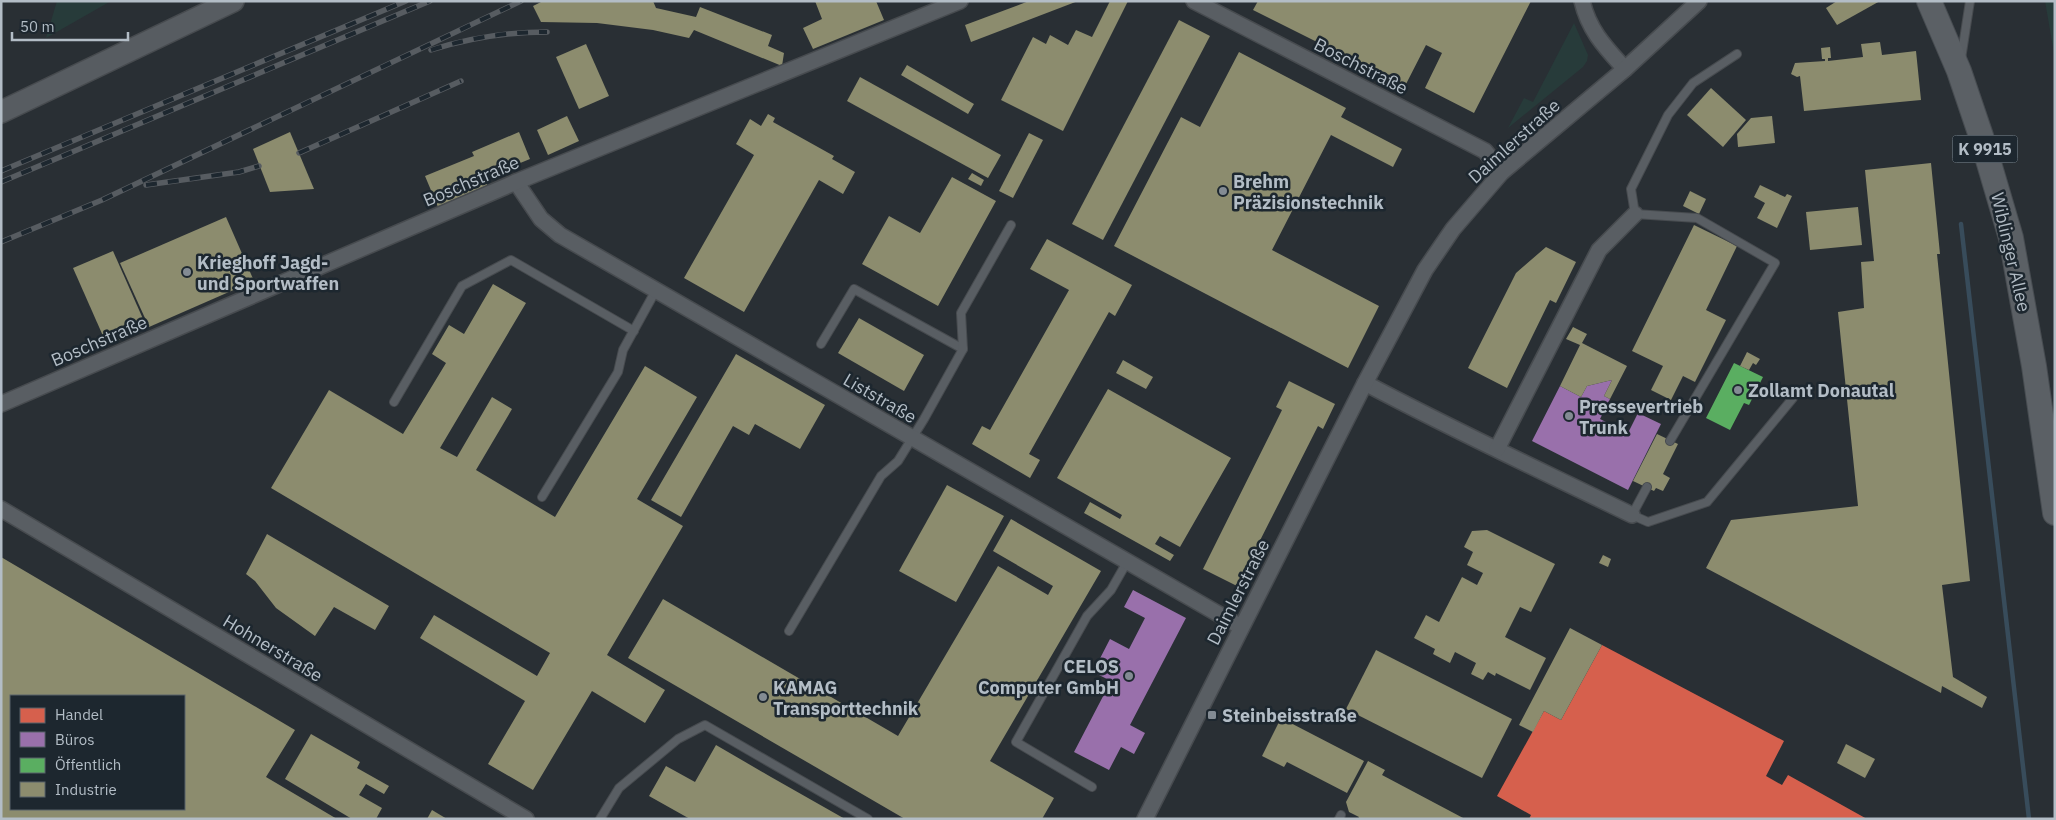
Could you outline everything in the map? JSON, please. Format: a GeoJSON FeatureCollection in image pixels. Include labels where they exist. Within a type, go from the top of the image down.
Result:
{"type":"FeatureCollection","features":[{"type":"Feature","properties":{"kind":"main road"},"geometry":{"type":"LineString","coordinates":[[1,112],[233,1]]}},
{"type":"Feature","properties":{"kind":"main road","name":"Wiblinger Allee"},"geometry":{"type":"LineString","coordinates":[[1929,1],[1959,71],[1981,136],[2011,238],[2034,366],[2054,501]]}},
{"type":"Feature","properties":{"kind":"street","name":"Boschstraße"},"geometry":{"type":"LineString","coordinates":[[1,404],[516,182],[960,1]]}},
{"type":"Feature","properties":{"kind":"street","name":"Boschstraße"},"geometry":{"type":"LineString","coordinates":[[1194,1],[1485,151],[1502,172]]}},
{"type":"Feature","properties":{"kind":"street"},"geometry":{"type":"LineString","coordinates":[[1582,1],[1584,11],[1598,39],[1625,69]]}},
{"type":"Feature","properties":{"kind":"street","name":"Daimlerstraße"},"geometry":{"type":"LineString","coordinates":[[1146,819],[1365,383],[1425,270],[1453,229],[1502,172],[1625,69],[1699,1]]}},
{"type":"Feature","properties":{"kind":"street","name":"Liststraße"},"geometry":{"type":"LineString","coordinates":[[516,182],[541,219],[560,235],[1242,628]]}},
{"type":"Feature","properties":{"kind":"street"},"geometry":{"type":"LineString","coordinates":[[1497,449],[1599,250],[1635,214]]}},
{"type":"Feature","properties":{"kind":"street"},"geometry":{"type":"LineString","coordinates":[[1365,383],[1470,438],[1497,449],[1632,515]]}},
{"type":"Feature","properties":{"kind":"street","name":"Hohnerstraße"},"geometry":{"type":"LineString","coordinates":[[1,509],[526,819]]}},
{"type":"Feature","properties":{"kind":"lane"},"geometry":{"type":"LineString","coordinates":[[1959,71],[1970,1]]}},
{"type":"Feature","properties":{"kind":"lane"},"geometry":{"type":"LineString","coordinates":[[1670,441],[1775,263],[1697,218],[1635,214],[1631,189],[1668,115],[1693,83],[1738,54]]}},
{"type":"Feature","properties":{"kind":"lane"},"geometry":{"type":"LineString","coordinates":[[789,631],[881,476],[898,461],[962,349],[962,314],[1011,225]]}},
{"type":"Feature","properties":{"kind":"lane"},"geometry":{"type":"LineString","coordinates":[[394,402],[462,286],[511,260],[634,331]]}},
{"type":"Feature","properties":{"kind":"lane"},"geometry":{"type":"LineString","coordinates":[[821,344],[854,289],[962,349]]}},
{"type":"Feature","properties":{"kind":"lane"},"geometry":{"type":"LineString","coordinates":[[542,497],[618,372],[622,350],[656,290]]}},
{"type":"Feature","properties":{"kind":"lane"},"geometry":{"type":"LineString","coordinates":[[1646,487],[1632,515],[1648,522],[1707,502],[1793,398]]}},
{"type":"Feature","properties":{"kind":"lane"},"geometry":{"type":"LineString","coordinates":[[1092,787],[1016,742],[1087,616],[1111,590],[1127,562]]}},
{"type":"Feature","properties":{"kind":"lane"},"geometry":{"type":"LineString","coordinates":[[600,819],[619,788],[678,739],[705,725],[868,819]]}},
{"type":"Feature","properties":{"kind":"green space"},"geometry":{"type":"Polygon","coordinates":[[[57,1],[111,1],[46,38],[57,1]]]}},
{"type":"Feature","properties":{"kind":"green space"},"geometry":{"type":"Polygon","coordinates":[[[2045,1],[2055,1],[2055,59],[2045,1]]]}},
{"type":"Feature","properties":{"kind":"green space"},"geometry":{"type":"Polygon","coordinates":[[[1574,23],[1588,55],[1587,61],[1583,67],[1508,128],[1524,98],[1533,102],[1574,23]]]}},
{"type":"Feature","properties":{"kind":"building: Handel"},"geometry":{"type":"Polygon","coordinates":[[[1602,645],[1784,741],[1766,776],[1782,785],[1788,775],[1867,819],[1529,819],[1531,815],[1497,796],[1544,711],[1561,720],[1602,645]]]}},
{"type":"Feature","properties":{"kind":"building: Büros"},"geometry":{"type":"Polygon","coordinates":[[[1612,380],[1604,396],[1610,399],[1600,419],[1628,433],[1638,413],[1661,424],[1628,490],[1532,441],[1560,386],[1581,397],[1587,386],[1612,380]]]}},
{"type":"Feature","properties":{"kind":"building: Büros","name":"CELOS Computer GmbH"},"geometry":{"type":"Polygon","coordinates":[[[1133,590],[1186,618],[1130,725],[1145,733],[1134,754],[1121,747],[1109,770],[1074,752],[1111,681],[1093,672],[1110,639],[1129,649],[1145,618],[1124,607],[1133,590]]]}},
{"type":"Feature","properties":{"kind":"building: Öffentlich","name":"Zollamt Donautal"},"geometry":{"type":"Polygon","coordinates":[[[1734,363],[1763,377],[1749,405],[1744,403],[1730,430],[1706,418],[1734,363]]]}},
{"type":"Feature","properties":{"kind":"building: Industrie"},"geometry":{"type":"Polygon","coordinates":[[[543,1],[653,1],[656,8],[696,17],[700,7],[772,35],[768,46],[784,53],[782,66],[694,30],[689,38],[653,30],[597,23],[541,22],[533,6],[543,1]]]}},
{"type":"Feature","properties":{"kind":"building: Industrie"},"geometry":{"type":"Polygon","coordinates":[[[815,1],[876,1],[884,20],[813,49],[803,28],[822,19],[815,1]]]}},
{"type":"Feature","properties":{"kind":"building: Industrie"},"geometry":{"type":"Polygon","coordinates":[[[1029,1],[1078,1],[971,42],[965,25],[1029,1]]]}},
{"type":"Feature","properties":{"kind":"building: Industrie"},"geometry":{"type":"Polygon","coordinates":[[[1110,1],[1128,1],[1063,131],[1001,100],[1033,37],[1046,44],[1050,35],[1068,45],[1076,30],[1092,37],[1110,1]]]}},
{"type":"Feature","properties":{"kind":"building: Industrie"},"geometry":{"type":"Polygon","coordinates":[[[1258,1],[1531,1],[1474,113],[1425,88],[1442,53],[1426,45],[1405,86],[1253,10],[1258,1]]]}},
{"type":"Feature","properties":{"kind":"building: Industrie"},"geometry":{"type":"Polygon","coordinates":[[[1837,1],[1880,1],[1837,25],[1826,8],[1837,1]]]}},
{"type":"Feature","properties":{"kind":"building: Industrie"},"geometry":{"type":"Polygon","coordinates":[[[1179,20],[1210,36],[1103,240],[1072,224],[1179,20]]]}},
{"type":"Feature","properties":{"kind":"building: Industrie"},"geometry":{"type":"Polygon","coordinates":[[[1880,42],[1882,55],[1916,51],[1921,100],[1804,111],[1800,76],[1797,77],[1791,74],[1795,63],[1825,61],[1825,59],[1822,59],[1821,48],[1830,47],[1831,58],[1828,58],[1828,61],[1863,57],[1861,44],[1880,42]]]}},
{"type":"Feature","properties":{"kind":"building: Industrie"},"geometry":{"type":"Polygon","coordinates":[[[586,44],[609,96],[579,109],[556,57],[586,44]]]}},
{"type":"Feature","properties":{"kind":"building: Industrie","name":"Brehm Präzisionstechnik"},"geometry":{"type":"Polygon","coordinates":[[[1239,52],[1346,108],[1341,117],[1402,149],[1393,167],[1331,135],[1272,250],[1379,306],[1348,368],[1114,246],[1181,117],[1200,127],[1239,52]]]}},
{"type":"Feature","properties":{"kind":"building: Industrie"},"geometry":{"type":"Polygon","coordinates":[[[907,65],[974,104],[968,114],[901,75],[907,65]]]}},
{"type":"Feature","properties":{"kind":"building: Industrie"},"geometry":{"type":"Polygon","coordinates":[[[860,77],[1001,155],[988,178],[847,101],[860,77]]]}},
{"type":"Feature","properties":{"kind":"building: Industrie"},"geometry":{"type":"Polygon","coordinates":[[[1711,88],[1746,120],[1723,147],[1687,115],[1711,88]]]}},
{"type":"Feature","properties":{"kind":"building: Industrie"},"geometry":{"type":"Polygon","coordinates":[[[768,114],[775,118],[773,122],[834,156],[832,159],[855,172],[843,194],[819,180],[744,312],[684,278],[754,155],[736,144],[750,119],[761,126],[768,114]]]}},
{"type":"Feature","properties":{"kind":"building: Industrie"},"geometry":{"type":"Polygon","coordinates":[[[567,116],[579,141],[548,155],[537,130],[567,116]]]}},
{"type":"Feature","properties":{"kind":"building: Industrie"},"geometry":{"type":"Polygon","coordinates":[[[1772,116],[1775,143],[1738,147],[1737,134],[1751,118],[1772,116]]]}},
{"type":"Feature","properties":{"kind":"building: Industrie"},"geometry":{"type":"Polygon","coordinates":[[[290,132],[314,189],[270,192],[253,149],[290,132]]]}},
{"type":"Feature","properties":{"kind":"building: Industrie"},"geometry":{"type":"Polygon","coordinates":[[[519,132],[530,159],[484,178],[488,187],[438,207],[425,176],[474,156],[472,152],[519,132]]]}},
{"type":"Feature","properties":{"kind":"building: Industrie"},"geometry":{"type":"Polygon","coordinates":[[[1029,133],[1043,140],[1013,198],[999,191],[1029,133]]]}},
{"type":"Feature","properties":{"kind":"building: Industrie"},"geometry":{"type":"Polygon","coordinates":[[[1931,163],[1940,254],[1937,254],[1970,581],[1942,585],[1953,677],[1987,697],[1982,708],[1942,686],[1941,693],[1706,568],[1731,520],[1858,506],[1838,312],[1864,308],[1861,262],[1874,261],[1865,170],[1931,163]]]}},
{"type":"Feature","properties":{"kind":"building: Industrie"},"geometry":{"type":"Polygon","coordinates":[[[972,173],[984,180],[981,186],[968,179],[972,173]]]}},
{"type":"Feature","properties":{"kind":"building: Industrie"},"geometry":{"type":"Polygon","coordinates":[[[952,177],[996,201],[938,306],[862,264],[889,216],[920,233],[952,177]]]}},
{"type":"Feature","properties":{"kind":"building: Industrie"},"geometry":{"type":"Polygon","coordinates":[[[1760,185],[1785,197],[1787,194],[1792,196],[1777,228],[1757,218],[1765,203],[1754,197],[1760,185]]]}},
{"type":"Feature","properties":{"kind":"building: Industrie"},"geometry":{"type":"Polygon","coordinates":[[[1690,191],[1706,199],[1699,214],[1683,206],[1690,191]]]}},
{"type":"Feature","properties":{"kind":"building: Industrie"},"geometry":{"type":"Polygon","coordinates":[[[1858,207],[1862,245],[1810,250],[1806,212],[1858,207]]]}},
{"type":"Feature","properties":{"kind":"building: Industrie","name":"Krieghoff Jagd- und Sportwaffen"},"geometry":{"type":"Polygon","coordinates":[[[226,217],[254,281],[149,327],[120,263],[226,217]]]}},
{"type":"Feature","properties":{"kind":"building: Industrie"},"geometry":{"type":"Polygon","coordinates":[[[1694,225],[1737,246],[1706,310],[1726,320],[1695,382],[1683,376],[1671,400],[1651,390],[1663,366],[1632,351],[1694,225]]]}},
{"type":"Feature","properties":{"kind":"building: Industrie"},"geometry":{"type":"Polygon","coordinates":[[[1047,239],[1132,285],[1115,316],[1109,312],[1029,454],[1040,460],[1030,478],[972,444],[982,426],[990,430],[1069,290],[1030,269],[1047,239]]]}},
{"type":"Feature","properties":{"kind":"building: Industrie"},"geometry":{"type":"Polygon","coordinates":[[[1546,247],[1576,262],[1556,303],[1550,300],[1507,388],[1468,368],[1516,273],[1546,247]]]}},
{"type":"Feature","properties":{"kind":"building: Industrie"},"geometry":{"type":"Polygon","coordinates":[[[113,251],[147,328],[107,345],[73,268],[113,251]]]}},
{"type":"Feature","properties":{"kind":"building: Industrie"},"geometry":{"type":"Polygon","coordinates":[[[493,284],[526,303],[440,448],[457,457],[492,397],[512,409],[476,470],[555,517],[645,366],[697,397],[637,499],[683,526],[607,655],[665,690],[645,723],[592,691],[533,790],[488,764],[525,701],[420,638],[434,615],[537,676],[550,653],[271,488],[329,390],[403,434],[446,363],[432,354],[449,325],[464,334],[493,284]]]}},
{"type":"Feature","properties":{"kind":"building: Industrie"},"geometry":{"type":"Polygon","coordinates":[[[859,318],[924,355],[904,391],[838,353],[859,318]]]}},
{"type":"Feature","properties":{"kind":"building: Industrie"},"geometry":{"type":"Polygon","coordinates":[[[1573,327],[1587,334],[1582,343],[1627,366],[1610,399],[1604,396],[1612,380],[1587,386],[1581,397],[1560,386],[1580,345],[1566,339],[1573,327]]]}},
{"type":"Feature","properties":{"kind":"building: Industrie"},"geometry":{"type":"Polygon","coordinates":[[[1747,352],[1760,359],[1756,365],[1753,363],[1749,370],[1740,366],[1747,352]]]}},
{"type":"Feature","properties":{"kind":"building: Industrie"},"geometry":{"type":"Polygon","coordinates":[[[736,354],[825,405],[800,449],[755,424],[749,435],[733,426],[681,517],[651,500],[736,354]]]}},
{"type":"Feature","properties":{"kind":"building: Industrie"},"geometry":{"type":"Polygon","coordinates":[[[1123,360],[1153,377],[1146,389],[1116,373],[1123,360]]]}},
{"type":"Feature","properties":{"kind":"building: Industrie"},"geometry":{"type":"Polygon","coordinates":[[[1289,381],[1335,404],[1323,429],[1318,426],[1237,586],[1203,569],[1282,410],[1276,407],[1289,381]]]}},
{"type":"Feature","properties":{"kind":"building: Industrie"},"geometry":{"type":"Polygon","coordinates":[[[1108,389],[1231,458],[1180,547],[1160,536],[1155,544],[1174,555],[1170,561],[1084,513],[1090,502],[1120,519],[1122,515],[1057,478],[1108,389]]]}},
{"type":"Feature","properties":{"kind":"building: Industrie"},"geometry":{"type":"Polygon","coordinates":[[[1657,434],[1678,444],[1663,474],[1670,478],[1663,491],[1656,488],[1654,491],[1633,481],[1657,434]]]}},
{"type":"Feature","properties":{"kind":"building: Industrie"},"geometry":{"type":"Polygon","coordinates":[[[947,485],[1004,516],[956,602],[899,571],[947,485]]]}},
{"type":"Feature","properties":{"kind":"building: Industrie","name":"KAMAG Transporttechnik"},"geometry":{"type":"Polygon","coordinates":[[[1011,519],[1101,571],[990,761],[1054,798],[1042,819],[905,819],[628,658],[663,599],[898,736],[998,566],[1048,595],[1053,586],[993,551],[1011,519]]]}},
{"type":"Feature","properties":{"kind":"building: Industrie"},"geometry":{"type":"Polygon","coordinates":[[[1487,530],[1555,564],[1531,612],[1520,607],[1505,637],[1546,658],[1530,690],[1496,673],[1495,676],[1488,672],[1483,680],[1471,674],[1476,663],[1455,652],[1450,663],[1433,654],[1435,649],[1414,638],[1426,615],[1439,622],[1462,577],[1477,585],[1483,573],[1467,565],[1473,552],[1464,547],[1472,531],[1487,530]]]}},
{"type":"Feature","properties":{"kind":"building: Industrie"},"geometry":{"type":"Polygon","coordinates":[[[267,534],[389,606],[375,630],[334,607],[315,636],[276,608],[255,581],[246,574],[267,534]]]}},
{"type":"Feature","properties":{"kind":"building: Industrie"},"geometry":{"type":"Polygon","coordinates":[[[1603,555],[1611,559],[1608,567],[1599,563],[1603,555]]]}},
{"type":"Feature","properties":{"kind":"building: Industrie"},"geometry":{"type":"Polygon","coordinates":[[[1,557],[295,730],[266,777],[337,819],[1,819],[1,557]]]}},
{"type":"Feature","properties":{"kind":"building: Industrie"},"geometry":{"type":"Polygon","coordinates":[[[1570,628],[1602,645],[1561,720],[1544,711],[1533,732],[1519,725],[1570,628]]]}},
{"type":"Feature","properties":{"kind":"building: Industrie"},"geometry":{"type":"Polygon","coordinates":[[[1376,650],[1512,719],[1482,778],[1346,709],[1376,650]]]}},
{"type":"Feature","properties":{"kind":"building: Industrie"},"geometry":{"type":"Polygon","coordinates":[[[1281,718],[1364,761],[1347,793],[1287,762],[1284,767],[1262,756],[1281,718]]]}},
{"type":"Feature","properties":{"kind":"building: Industrie"},"geometry":{"type":"Polygon","coordinates":[[[311,734],[360,762],[357,768],[389,786],[384,794],[366,784],[359,795],[382,808],[376,819],[352,819],[285,779],[311,734]]]}},
{"type":"Feature","properties":{"kind":"building: Industrie"},"geometry":{"type":"Polygon","coordinates":[[[1846,744],[1875,759],[1865,778],[1837,763],[1846,744]]]}},
{"type":"Feature","properties":{"kind":"building: Industrie"},"geometry":{"type":"Polygon","coordinates":[[[716,745],[845,819],[690,819],[649,796],[666,766],[695,782],[716,745]]]}},
{"type":"Feature","properties":{"kind":"building: Industrie"},"geometry":{"type":"Polygon","coordinates":[[[1368,761],[1385,770],[1382,775],[1465,819],[1358,819],[1359,817],[1349,812],[1346,802],[1368,761]]]}},
{"type":"Feature","properties":{"kind":"building: Industrie"},"geometry":{"type":"Polygon","coordinates":[[[432,810],[447,819],[427,819],[432,810]]]}},
{"type":"Feature","properties":{"kind":"waterway"},"geometry":{"type":"LineString","coordinates":[[1961,224],[2029,819]]}},
{"type":"Feature","properties":{"kind":"railway"},"geometry":{"type":"LineString","coordinates":[[1,171],[406,1]]}},
{"type":"Feature","properties":{"kind":"railway"},"geometry":{"type":"LineString","coordinates":[[1,182],[430,1]]}},
{"type":"Feature","properties":{"kind":"railway"},"geometry":{"type":"LineString","coordinates":[[1,242],[102,200],[521,1]]}},
{"type":"Feature","properties":{"kind":"railway"},"geometry":{"type":"LineString","coordinates":[[431,50],[488,36],[547,32]]}},
{"type":"Feature","properties":{"kind":"railway"},"geometry":{"type":"LineString","coordinates":[[299,153],[461,81]]}},
{"type":"Feature","properties":{"kind":"railway"},"geometry":{"type":"LineString","coordinates":[[146,185],[239,172],[259,166]]}},
{"type":"Feature","properties":{"kind":"place","name":"Brehm Präzisionstechnik"},"geometry":{"type":"Point","coordinates":[1223,191]}},
{"type":"Feature","properties":{"kind":"place","name":"Krieghoff Jagd- und Sportwaffen"},"geometry":{"type":"Point","coordinates":[187,272]}},
{"type":"Feature","properties":{"kind":"place","name":"Zollamt Donautal"},"geometry":{"type":"Point","coordinates":[1738,390]}},
{"type":"Feature","properties":{"kind":"place","name":"Pressevertrieb Trunk"},"geometry":{"type":"Point","coordinates":[1569,416]}},
{"type":"Feature","properties":{"kind":"place","name":"CELOS Computer GmbH"},"geometry":{"type":"Point","coordinates":[1129,676]}},
{"type":"Feature","properties":{"kind":"place","name":"KAMAG Transporttechnik"},"geometry":{"type":"Point","coordinates":[763,697]}},
{"type":"Feature","properties":{"kind":"place","name":"Steinbeisstraße"},"geometry":{"type":"Point","coordinates":[1212,715]}}]}
